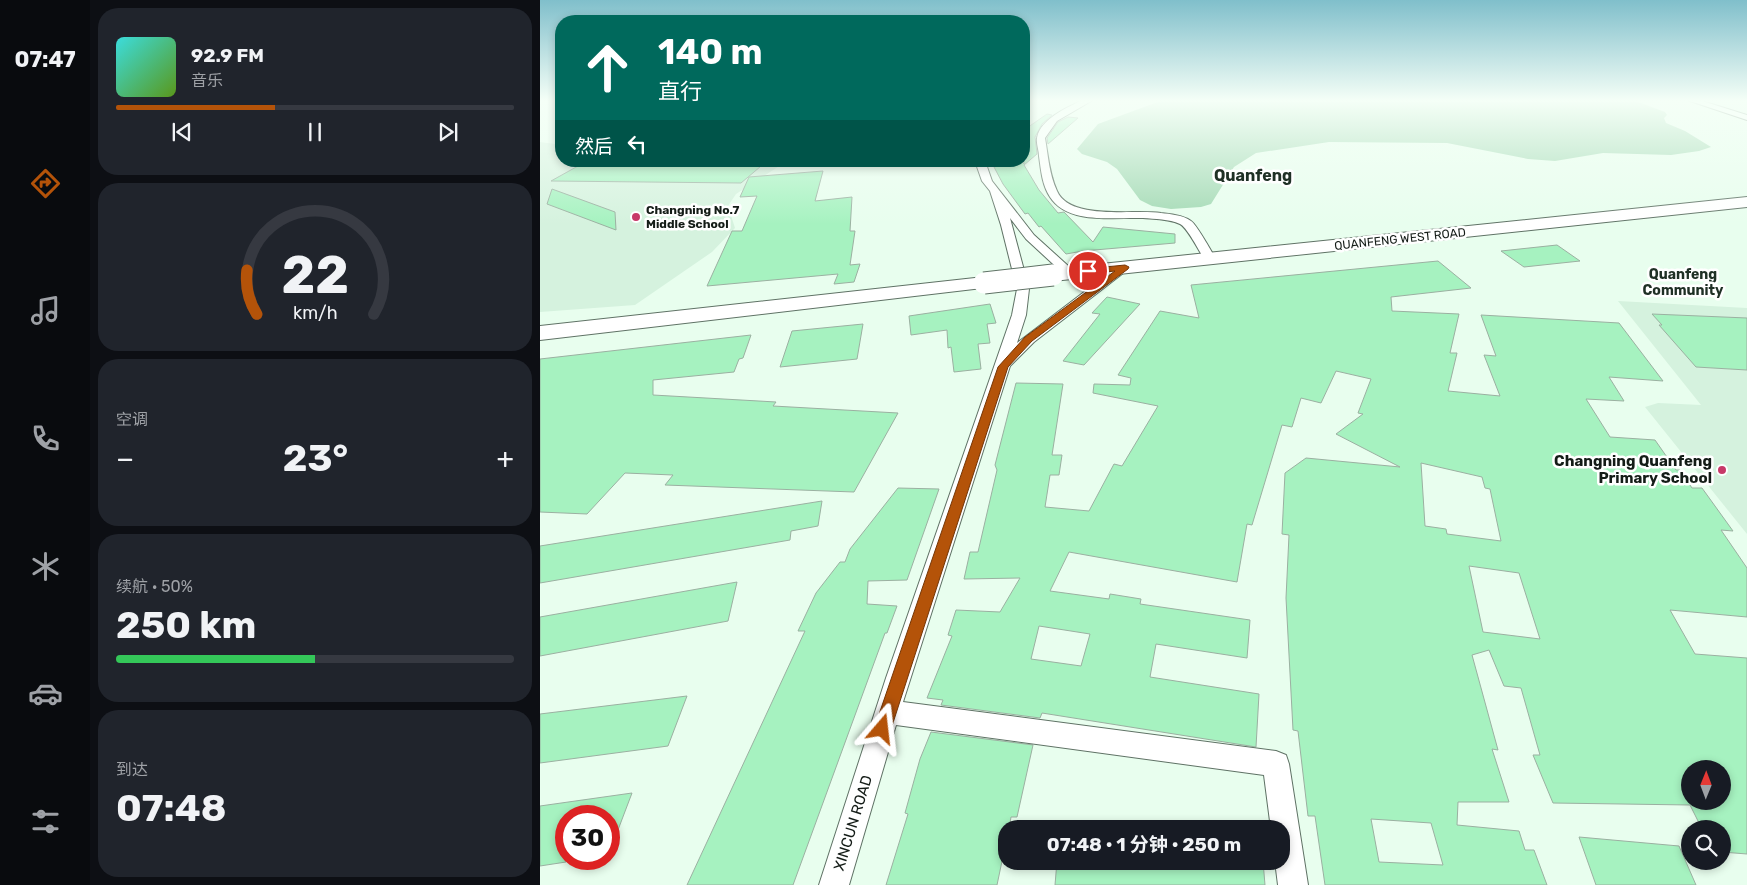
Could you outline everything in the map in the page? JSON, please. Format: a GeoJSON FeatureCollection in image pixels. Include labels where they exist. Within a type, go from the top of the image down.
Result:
{"type":"FeatureCollection","features":[{"type":"Feature","properties":{"kind":"highway","name":"QUANFENG WEST ROAD"},"geometry":{"type":"LineString","coordinates":[[540,333],[1125,267],[1747,202]]}},
{"type":"Feature","properties":{"kind":"street"},"geometry":{"type":"LineString","coordinates":[[1042,141],[1054,196],[1061,204],[1078,211],[1093,214],[1159,215],[1182,220],[1187,223],[1210,259]]}},
{"type":"Feature","properties":{"kind":"street","name":"XINCUN ROAD"},"geometry":{"type":"LineString","coordinates":[[982,167],[987,181],[1061,274]]}},
{"type":"Feature","properties":{"kind":"street","name":"XINCUN ROAD"},"geometry":{"type":"LineString","coordinates":[[834,885],[888,712],[1020,315],[1024,289],[1007,225],[994,189]]}},
{"type":"Feature","properties":{"kind":"street"},"geometry":{"type":"LineString","coordinates":[[1003,367],[1028,339],[1125,267]]}},
{"type":"Feature","properties":{"kind":"street"},"geometry":{"type":"LineString","coordinates":[[888,712],[1276,764],[1293,885]]}},
{"type":"Feature","properties":{"kind":"shaded area","name":"Changning No.7 Middle School"},"geometry":{"type":"Polygon","coordinates":[[[540,142],[555,144],[555,167],[778,167],[736,194],[728,206],[735,228],[712,252],[635,305],[540,312],[540,142]]]}},
{"type":"Feature","properties":{"kind":"shaded area","name":"Changning Quanfeng Primary School"},"geometry":{"type":"Polygon","coordinates":[[[1618,301],[1747,308],[1747,534],[1645,407],[1658,403],[1701,405],[1618,301]]]}},
{"type":"Feature","properties":{"kind":"green space"},"geometry":{"type":"Polygon","coordinates":[[[1083,141],[1702,141],[1711,147],[1699,151],[1671,155],[1603,153],[1555,161],[1528,159],[1447,143],[1329,142],[1256,153],[1234,167],[1211,204],[1201,207],[1171,209],[1152,206],[1140,200],[1117,169],[1107,162],[1082,154],[1077,149],[1083,141]]]}},
{"type":"Feature","properties":{"kind":"building"},"geometry":{"type":"Polygon","coordinates":[[[1030,141],[1036,141],[1037,154],[1030,160],[1030,141]]]}},
{"type":"Feature","properties":{"kind":"building"},"geometry":{"type":"Polygon","coordinates":[[[576,167],[760,167],[741,183],[551,181],[576,167]]]}},
{"type":"Feature","properties":{"kind":"building"},"geometry":{"type":"Polygon","coordinates":[[[994,167],[1025,167],[1039,190],[1058,213],[1064,212],[1093,242],[1103,227],[1175,234],[1175,243],[1066,254],[1028,213],[1025,214],[1003,184],[994,167]]]}},
{"type":"Feature","properties":{"kind":"building"},"geometry":{"type":"Polygon","coordinates":[[[823,171],[815,201],[852,197],[850,231],[855,231],[850,265],[860,264],[854,282],[834,284],[838,274],[707,286],[732,231],[742,231],[757,196],[740,197],[749,177],[823,171]]]}},
{"type":"Feature","properties":{"kind":"building"},"geometry":{"type":"Polygon","coordinates":[[[552,189],[615,212],[616,230],[547,204],[552,189]]]}},
{"type":"Feature","properties":{"kind":"building"},"geometry":{"type":"Polygon","coordinates":[[[1557,245],[1580,261],[1524,267],[1501,251],[1557,245]]]}},
{"type":"Feature","properties":{"kind":"building"},"geometry":{"type":"Polygon","coordinates":[[[1438,261],[1471,288],[1391,297],[1392,311],[1459,314],[1450,353],[1457,353],[1448,391],[1500,396],[1484,355],[1496,356],[1481,315],[1619,323],[1663,381],[1609,377],[1624,401],[1586,399],[1610,437],[1655,440],[1676,470],[1680,470],[1692,488],[1702,488],[1733,531],[1721,530],[1747,568],[1747,617],[1670,610],[1695,654],[1747,658],[1747,854],[1731,853],[1731,820],[1698,820],[1692,810],[1731,810],[1731,760],[1681,760],[1681,805],[1553,803],[1533,755],[1540,755],[1521,688],[1504,686],[1489,650],[1472,655],[1498,750],[1492,749],[1509,802],[1458,802],[1457,825],[1519,831],[1525,850],[1534,850],[1547,885],[1325,885],[1315,816],[1308,816],[1298,731],[1293,730],[1286,598],[1289,535],[1282,534],[1285,473],[1306,458],[1400,467],[1336,434],[1363,414],[1358,413],[1371,379],[1336,371],[1321,403],[1301,398],[1292,427],[1282,425],[1252,525],[1247,524],[1237,582],[1069,552],[1050,591],[1109,599],[1110,594],[1141,599],[1140,604],[1250,620],[1247,658],[1156,644],[1150,677],[1259,694],[1256,747],[1042,713],[1040,718],[941,705],[943,700],[927,698],[952,636],[948,635],[956,610],[1000,612],[1020,578],[964,579],[970,552],[978,552],[997,470],[995,465],[1016,383],[1063,384],[1052,455],[1062,455],[1059,475],[1050,475],[1045,507],[1089,511],[1114,464],[1122,466],[1158,406],[1093,393],[1094,384],[1130,385],[1131,378],[1118,375],[1160,311],[1199,318],[1191,285],[1438,261]],[[1421,463],[1425,526],[1446,529],[1447,534],[1501,541],[1490,489],[1485,488],[1482,477],[1421,463]],[[1469,566],[1483,632],[1540,639],[1519,573],[1469,566]],[[1039,626],[1031,659],[1081,666],[1090,634],[1039,626]],[[1371,819],[1379,862],[1443,865],[1431,823],[1371,819]]]}},
{"type":"Feature","properties":{"kind":"building"},"geometry":{"type":"Polygon","coordinates":[[[1107,297],[1140,304],[1084,365],[1063,361],[1100,314],[1092,313],[1107,297]]]}},
{"type":"Feature","properties":{"kind":"building"},"geometry":{"type":"Polygon","coordinates":[[[990,304],[996,323],[987,324],[990,343],[978,344],[981,369],[954,372],[951,347],[948,348],[947,330],[911,335],[909,316],[990,304]]]}},
{"type":"Feature","properties":{"kind":"building"},"geometry":{"type":"Polygon","coordinates":[[[1652,314],[1747,318],[1747,370],[1696,367],[1659,325],[1662,325],[1652,314]]]}},
{"type":"Feature","properties":{"kind":"building"},"geometry":{"type":"Polygon","coordinates":[[[863,324],[857,359],[780,367],[792,331],[863,324]]]}},
{"type":"Feature","properties":{"kind":"building"},"geometry":{"type":"Polygon","coordinates":[[[751,335],[743,358],[739,359],[734,372],[653,380],[653,395],[776,402],[773,406],[898,413],[854,492],[665,485],[673,475],[625,473],[587,514],[540,512],[540,359],[751,335]]]}},
{"type":"Feature","properties":{"kind":"building"},"geometry":{"type":"Polygon","coordinates":[[[898,488],[939,489],[907,580],[868,581],[867,604],[897,606],[887,633],[885,633],[793,885],[687,885],[805,631],[798,631],[816,593],[840,562],[845,562],[850,549],[898,488]]]}},
{"type":"Feature","properties":{"kind":"building"},"geometry":{"type":"Polygon","coordinates":[[[822,501],[818,526],[791,531],[790,540],[540,583],[540,546],[822,501]]]}},
{"type":"Feature","properties":{"kind":"building"},"geometry":{"type":"Polygon","coordinates":[[[737,582],[728,621],[540,656],[540,617],[737,582]]]}},
{"type":"Feature","properties":{"kind":"building"},"geometry":{"type":"Polygon","coordinates":[[[687,696],[668,746],[540,763],[540,714],[687,696]]]}},
{"type":"Feature","properties":{"kind":"building"},"geometry":{"type":"Polygon","coordinates":[[[931,732],[1033,745],[1017,817],[1011,817],[1010,820],[998,820],[998,870],[1000,870],[997,885],[886,885],[908,814],[905,813],[920,759],[931,732]]]}},
{"type":"Feature","properties":{"kind":"building"},"geometry":{"type":"Polygon","coordinates":[[[632,793],[620,825],[620,805],[555,805],[555,864],[540,866],[540,806],[632,793]]]}},
{"type":"Feature","properties":{"kind":"building"},"geometry":{"type":"Polygon","coordinates":[[[1579,837],[1679,846],[1681,851],[1681,870],[1689,870],[1696,885],[1596,885],[1579,837]]]}},
{"type":"Feature","properties":{"kind":"building"},"geometry":{"type":"Polygon","coordinates":[[[1056,870],[1264,870],[1265,885],[1055,885],[1056,870]]]}},
{"type":"Feature","properties":{"kind":"place","name":"Changning No.7 Middle School"},"geometry":{"type":"Point","coordinates":[636,217]}},
{"type":"Feature","properties":{"kind":"place","name":"Changning Quanfeng Primary School"},"geometry":{"type":"Point","coordinates":[1722,470]}},
{"type":"Feature","properties":{"kind":"district","name":"Quanfeng"},"geometry":{"type":"Point","coordinates":[1253,175]}},
{"type":"Feature","properties":{"kind":"district","name":"Quanfeng Community"},"geometry":{"type":"Point","coordinates":[1683,282]}},
{"type":"Feature","properties":{"kind":"route"},"geometry":{"type":"LineString","coordinates":[[882,729],[1003,367],[1012,354],[1028,339],[1125,267],[1088,271]]}}]}
